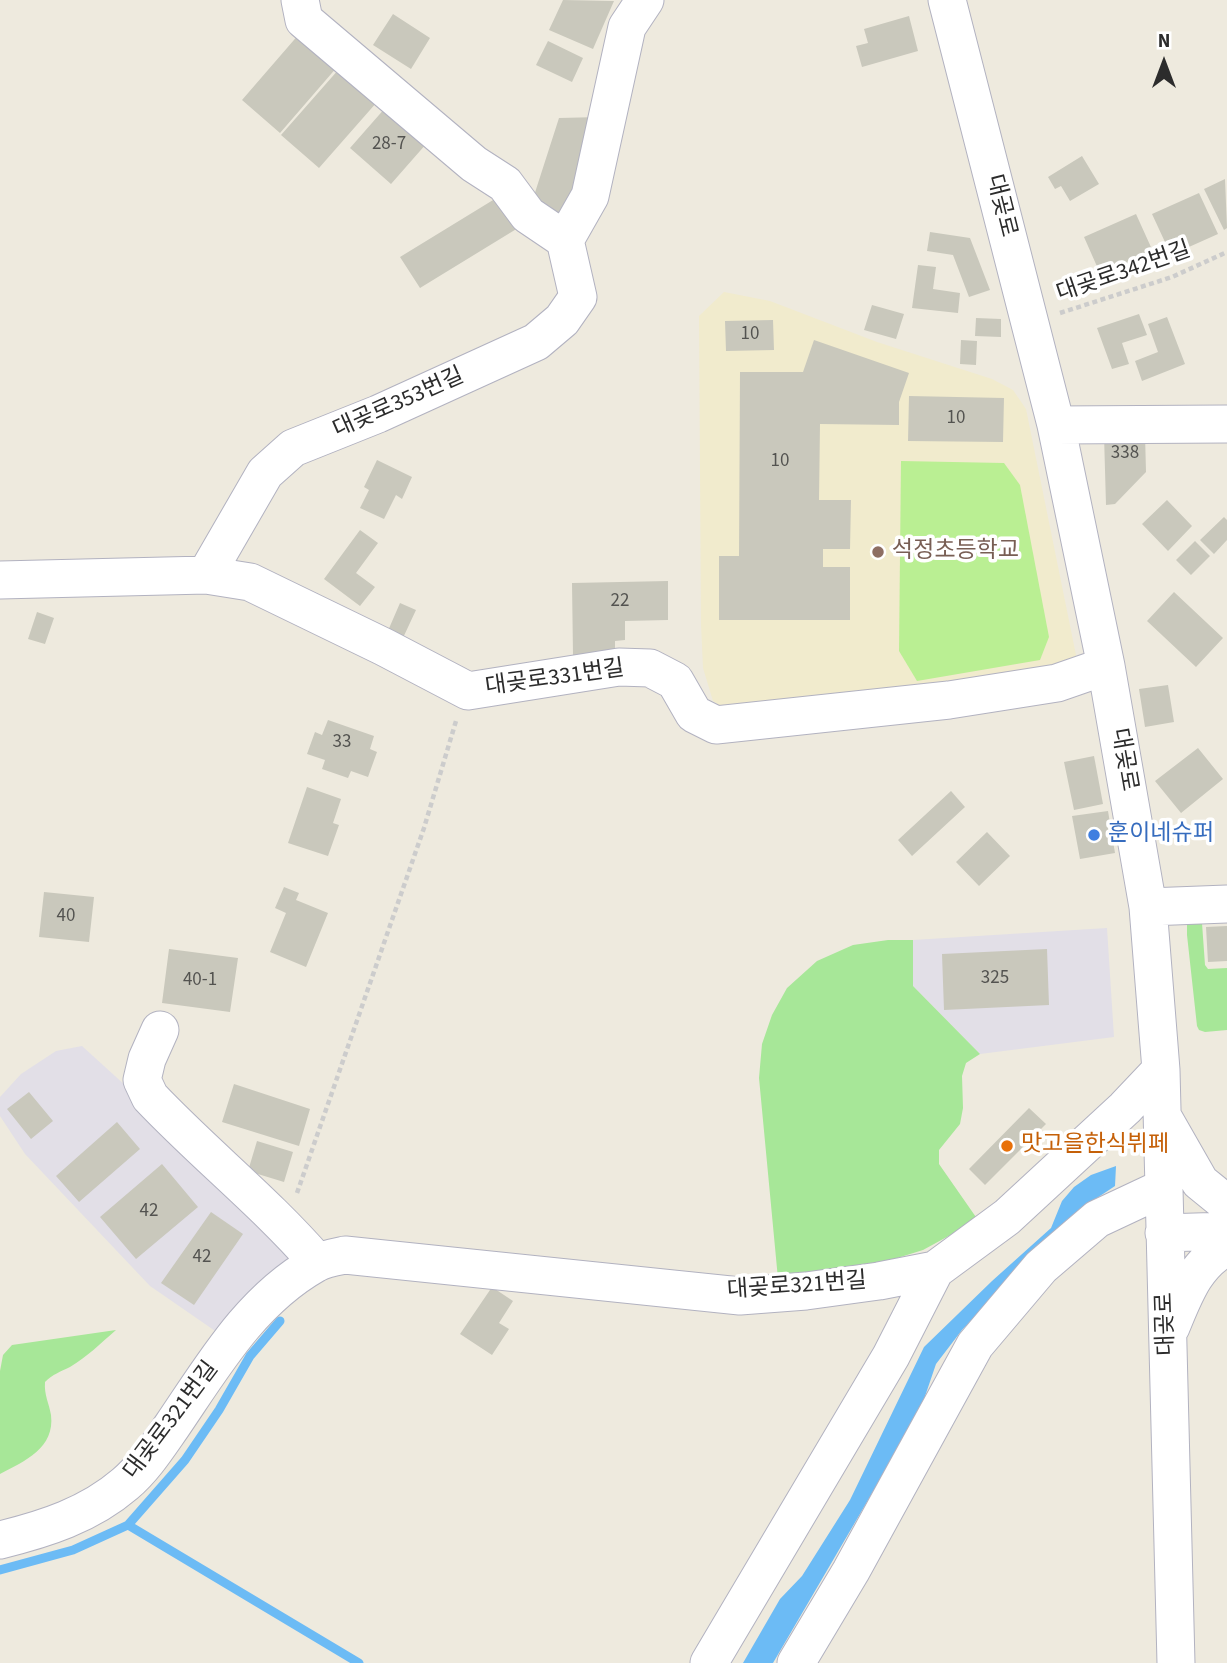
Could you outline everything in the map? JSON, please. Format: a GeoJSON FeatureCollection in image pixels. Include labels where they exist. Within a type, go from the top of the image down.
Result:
{"type":"FeatureCollection","features":[{"type":"Feature","properties":{"kind":"street"},"geometry":{"type":"LineString","coordinates":[[300,0],[304,20],[474,164],[505,184],[528,215],[565,240],[590,196],[628,27],[645,0]]}},
{"type":"Feature","properties":{"kind":"street","name":"대곶로"},"geometry":{"type":"LineString","coordinates":[[947,0],[1056,425],[1106,666],[1148,907],[1161,1070],[1177,1663]]}},
{"type":"Feature","properties":{"kind":"street","name":"대곶로353번길"},"geometry":{"type":"LineString","coordinates":[[205,575],[265,473],[293,448],[378,414],[536,342],[562,320],[578,297],[565,240]]}},
{"type":"Feature","properties":{"kind":"street"},"geometry":{"type":"LineString","coordinates":[[1056,425],[1227,424]]}},
{"type":"Feature","properties":{"kind":"street","name":"대곶로331번길"},"geometry":{"type":"LineString","coordinates":[[0,580],[205,575],[250,582],[468,691],[619,667],[650,668],[675,681],[694,714],[716,725],[949,700],[1057,683],[1106,666]]}},
{"type":"Feature","properties":{"kind":"street"},"geometry":{"type":"LineString","coordinates":[[1148,907],[1227,904]]}},
{"type":"Feature","properties":{"kind":"street"},"geometry":{"type":"LineString","coordinates":[[160,1030],[147,1059],[142,1080],[150,1097],[285,1226],[317,1262]]}},
{"type":"Feature","properties":{"kind":"street","name":"대곶로321번길"},"geometry":{"type":"LineString","coordinates":[[0,1540],[27,1534],[83,1514],[125,1483],[153,1454],[246,1319],[282,1286],[317,1262],[345,1255],[740,1296],[806,1291],[935,1270],[1007,1217],[1125,1108],[1161,1070]]}},
{"type":"Feature","properties":{"kind":"street"},"geometry":{"type":"LineString","coordinates":[[1162,1116],[1200,1182],[1227,1204]]}},
{"type":"Feature","properties":{"kind":"street"},"geometry":{"type":"LineString","coordinates":[[796,1663],[852,1571],[975,1345],[1041,1267],[1097,1219],[1163,1188]]}},
{"type":"Feature","properties":{"kind":"street"},"geometry":{"type":"LineString","coordinates":[[1164,1233],[1227,1231]]}},
{"type":"Feature","properties":{"kind":"street"},"geometry":{"type":"LineString","coordinates":[[1167,1338],[1193,1278],[1204,1264],[1227,1247]]}},
{"type":"Feature","properties":{"kind":"street"},"geometry":{"type":"LineString","coordinates":[[709,1663],[891,1356],[935,1270]]}},
{"type":"Feature","properties":{"kind":"path","name":"대곶로342번길"},"geometry":{"type":"LineString","coordinates":[[1030,323],[1172,277],[1227,252]]}},
{"type":"Feature","properties":{"kind":"path"},"geometry":{"type":"LineString","coordinates":[[285,1226],[402,893],[450,736],[468,691]]}},
{"type":"Feature","properties":{"kind":"shaded area","name":"석정초등학교"},"geometry":{"type":"Polygon","coordinates":[[[724,292],[770,301],[877,342],[992,379],[1013,390],[1026,409],[1077,660],[1052,669],[726,710],[713,701],[703,668],[701,625],[699,316],[724,292]]]}},
{"type":"Feature","properties":{"kind":"shaded area"},"geometry":{"type":"Polygon","coordinates":[[[1107,928],[1114,1037],[980,1054],[912,985],[913,940],[1107,928]]]}},
{"type":"Feature","properties":{"kind":"shaded area"},"geometry":{"type":"Polygon","coordinates":[[[82,1046],[126,1086],[297,1263],[221,1335],[150,1286],[25,1154],[0,1116],[0,1097],[21,1074],[56,1051],[82,1046]]]}},
{"type":"Feature","properties":{"kind":"green space"},"geometry":{"type":"Polygon","coordinates":[[[901,461],[1004,463],[1020,485],[1049,637],[1040,660],[917,681],[899,651],[901,461]]]}},
{"type":"Feature","properties":{"kind":"green space"},"geometry":{"type":"Polygon","coordinates":[[[1189,920],[1202,923],[1205,965],[1208,969],[1227,968],[1227,1030],[1205,1032],[1197,1026],[1187,935],[1189,920]]]}},
{"type":"Feature","properties":{"kind":"green space"},"geometry":{"type":"Polygon","coordinates":[[[913,940],[913,986],[980,1054],[966,1063],[962,1076],[963,1108],[960,1124],[939,1150],[939,1164],[978,1220],[923,1250],[878,1264],[778,1279],[759,1078],[762,1044],[772,1015],[787,988],[817,961],[853,945],[913,940]]]}},
{"type":"Feature","properties":{"kind":"green space"},"geometry":{"type":"Polygon","coordinates":[[[116,1330],[82,1359],[45,1382],[51,1415],[48,1436],[36,1452],[0,1474],[0,1371],[3,1355],[12,1345],[116,1330]]]}},
{"type":"Feature","properties":{"kind":"water"},"geometry":{"type":"Polygon","coordinates":[[[1116,1166],[1115,1186],[1082,1208],[1036,1253],[962,1330],[936,1364],[920,1411],[773,1663],[743,1663],[780,1599],[802,1576],[850,1500],[924,1347],[1051,1228],[1062,1201],[1074,1187],[1091,1175],[1116,1166]]]}},
{"type":"Feature","properties":{"kind":"building"},"geometry":{"type":"Polygon","coordinates":[[[563,0],[614,1],[593,49],[549,30],[563,0]]]}},
{"type":"Feature","properties":{"kind":"building"},"geometry":{"type":"Polygon","coordinates":[[[393,14],[430,38],[411,69],[373,45],[393,14]]]}},
{"type":"Feature","properties":{"kind":"building"},"geometry":{"type":"Polygon","coordinates":[[[909,16],[918,51],[862,67],[856,46],[868,43],[864,29],[909,16]]]}},
{"type":"Feature","properties":{"kind":"building"},"geometry":{"type":"Polygon","coordinates":[[[300,33],[338,66],[280,133],[242,100],[300,33]]]}},
{"type":"Feature","properties":{"kind":"building"},"geometry":{"type":"Polygon","coordinates":[[[548,41],[583,58],[572,82],[536,65],[548,41]]]}},
{"type":"Feature","properties":{"kind":"building"},"geometry":{"type":"Polygon","coordinates":[[[339,69],[377,102],[319,168],[281,135],[339,69]]]}},
{"type":"Feature","properties":{"kind":"building"},"geometry":{"type":"Polygon","coordinates":[[[386,107],[427,143],[391,184],[350,148],[386,107]]]}},
{"type":"Feature","properties":{"kind":"building"},"geometry":{"type":"Polygon","coordinates":[[[600,117],[567,217],[531,205],[559,118],[600,117]]]}},
{"type":"Feature","properties":{"kind":"building"},"geometry":{"type":"Polygon","coordinates":[[[1082,156],[1099,184],[1070,201],[1061,186],[1055,189],[1048,177],[1082,156]]]}},
{"type":"Feature","properties":{"kind":"building"},"geometry":{"type":"Polygon","coordinates":[[[1225,179],[1227,228],[1224,230],[1204,189],[1225,179]]]}},
{"type":"Feature","properties":{"kind":"building"},"geometry":{"type":"Polygon","coordinates":[[[1199,193],[1218,234],[1171,255],[1152,214],[1199,193]]]}},
{"type":"Feature","properties":{"kind":"building"},"geometry":{"type":"Polygon","coordinates":[[[498,197],[518,228],[420,288],[400,257],[498,197]]]}},
{"type":"Feature","properties":{"kind":"building"},"geometry":{"type":"Polygon","coordinates":[[[1136,214],[1155,256],[1103,280],[1084,237],[1136,214]]]}},
{"type":"Feature","properties":{"kind":"building"},"geometry":{"type":"Polygon","coordinates":[[[930,232],[970,238],[990,290],[969,297],[953,255],[927,251],[930,232]]]}},
{"type":"Feature","properties":{"kind":"building"},"geometry":{"type":"Polygon","coordinates":[[[918,265],[936,267],[933,289],[960,293],[958,313],[912,308],[918,265]]]}},
{"type":"Feature","properties":{"kind":"building"},"geometry":{"type":"Polygon","coordinates":[[[872,305],[904,314],[896,339],[864,330],[872,305]]]}},
{"type":"Feature","properties":{"kind":"building"},"geometry":{"type":"Polygon","coordinates":[[[1139,314],[1147,335],[1122,343],[1129,364],[1112,369],[1097,328],[1139,314]]]}},
{"type":"Feature","properties":{"kind":"building"},"geometry":{"type":"Polygon","coordinates":[[[1167,317],[1185,364],[1142,381],[1135,361],[1158,352],[1148,324],[1167,317]]]}},
{"type":"Feature","properties":{"kind":"building"},"geometry":{"type":"Polygon","coordinates":[[[976,318],[1001,319],[1001,337],[975,336],[976,318]]]}},
{"type":"Feature","properties":{"kind":"building"},"geometry":{"type":"Polygon","coordinates":[[[773,320],[774,350],[726,351],[725,321],[773,320]]]}},
{"type":"Feature","properties":{"kind":"building"},"geometry":{"type":"Polygon","coordinates":[[[814,340],[909,373],[899,402],[899,425],[820,424],[819,500],[851,500],[850,549],[823,549],[823,567],[850,567],[850,620],[719,620],[719,556],[739,556],[740,372],[803,372],[814,340]]]}},
{"type":"Feature","properties":{"kind":"building"},"geometry":{"type":"Polygon","coordinates":[[[961,340],[977,341],[976,365],[960,364],[961,340]]]}},
{"type":"Feature","properties":{"kind":"building"},"geometry":{"type":"Polygon","coordinates":[[[909,396],[1004,398],[1003,442],[908,441],[909,396]]]}},
{"type":"Feature","properties":{"kind":"building"},"geometry":{"type":"Polygon","coordinates":[[[1145,434],[1146,472],[1115,504],[1106,505],[1104,435],[1145,434]]]}},
{"type":"Feature","properties":{"kind":"building"},"geometry":{"type":"Polygon","coordinates":[[[377,460],[412,477],[402,499],[396,495],[384,519],[360,508],[369,490],[364,487],[377,460]]]}},
{"type":"Feature","properties":{"kind":"building"},"geometry":{"type":"Polygon","coordinates":[[[1167,500],[1192,526],[1168,551],[1142,524],[1167,500]]]}},
{"type":"Feature","properties":{"kind":"building"},"geometry":{"type":"Polygon","coordinates":[[[1224,517],[1227,520],[1227,540],[1214,554],[1200,540],[1224,517]]]}},
{"type":"Feature","properties":{"kind":"building"},"geometry":{"type":"Polygon","coordinates":[[[360,530],[378,543],[356,573],[375,587],[360,606],[324,579],[360,530]]]}},
{"type":"Feature","properties":{"kind":"building"},"geometry":{"type":"Polygon","coordinates":[[[1195,541],[1210,556],[1191,575],[1176,560],[1195,541]]]}},
{"type":"Feature","properties":{"kind":"building"},"geometry":{"type":"Polygon","coordinates":[[[668,581],[668,620],[625,621],[625,640],[615,641],[615,655],[573,655],[572,583],[668,581]]]}},
{"type":"Feature","properties":{"kind":"building"},"geometry":{"type":"Polygon","coordinates":[[[1174,592],[1223,638],[1196,667],[1147,621],[1174,592]]]}},
{"type":"Feature","properties":{"kind":"building"},"geometry":{"type":"Polygon","coordinates":[[[400,603],[416,610],[402,640],[387,633],[400,603]]]}},
{"type":"Feature","properties":{"kind":"building"},"geometry":{"type":"Polygon","coordinates":[[[37,612],[54,618],[45,644],[28,639],[37,612]]]}},
{"type":"Feature","properties":{"kind":"building"},"geometry":{"type":"Polygon","coordinates":[[[1168,685],[1174,722],[1145,727],[1139,689],[1168,685]]]}},
{"type":"Feature","properties":{"kind":"building"},"geometry":{"type":"Polygon","coordinates":[[[328,720],[374,736],[370,749],[377,752],[368,777],[351,771],[348,778],[322,769],[325,760],[307,754],[315,732],[322,735],[328,720]]]}},
{"type":"Feature","properties":{"kind":"building"},"geometry":{"type":"Polygon","coordinates":[[[1198,748],[1223,779],[1181,813],[1155,781],[1198,748]]]}},
{"type":"Feature","properties":{"kind":"building"},"geometry":{"type":"Polygon","coordinates":[[[1094,756],[1103,804],[1074,810],[1064,762],[1094,756]]]}},
{"type":"Feature","properties":{"kind":"building"},"geometry":{"type":"Polygon","coordinates":[[[307,787],[341,799],[333,823],[339,825],[328,856],[288,843],[307,787]]]}},
{"type":"Feature","properties":{"kind":"building"},"geometry":{"type":"Polygon","coordinates":[[[951,791],[965,807],[912,856],[898,840],[951,791]]]}},
{"type":"Feature","properties":{"kind":"building","name":"훈이네슈퍼"},"geometry":{"type":"Polygon","coordinates":[[[1108,811],[1115,853],[1080,859],[1072,816],[1108,811]]]}},
{"type":"Feature","properties":{"kind":"building"},"geometry":{"type":"Polygon","coordinates":[[[987,832],[1010,856],[979,886],[956,862],[987,832]]]}},
{"type":"Feature","properties":{"kind":"building"},"geometry":{"type":"Polygon","coordinates":[[[284,887],[299,893],[296,900],[328,913],[306,967],[270,952],[286,913],[275,908],[284,887]]]}},
{"type":"Feature","properties":{"kind":"building"},"geometry":{"type":"Polygon","coordinates":[[[44,892],[94,897],[89,942],[39,937],[44,892]]]}},
{"type":"Feature","properties":{"kind":"building"},"geometry":{"type":"Polygon","coordinates":[[[1227,926],[1227,961],[1208,962],[1206,927],[1227,926]]]}},
{"type":"Feature","properties":{"kind":"building"},"geometry":{"type":"Polygon","coordinates":[[[169,949],[238,958],[230,1012],[162,1003],[169,949]]]}},
{"type":"Feature","properties":{"kind":"building"},"geometry":{"type":"Polygon","coordinates":[[[1047,949],[1049,1005],[944,1010],[942,954],[1047,949]]]}},
{"type":"Feature","properties":{"kind":"building"},"geometry":{"type":"Polygon","coordinates":[[[234,1084],[310,1109],[299,1146],[222,1122],[234,1084]]]}},
{"type":"Feature","properties":{"kind":"building"},"geometry":{"type":"Polygon","coordinates":[[[29,1092],[53,1121],[31,1139],[7,1109],[29,1092]]]}},
{"type":"Feature","properties":{"kind":"building","name":"맛고을한식뷔페"},"geometry":{"type":"Polygon","coordinates":[[[1029,1108],[1046,1124],[985,1185],[969,1169],[1029,1108]]]}},
{"type":"Feature","properties":{"kind":"building"},"geometry":{"type":"Polygon","coordinates":[[[117,1122],[140,1149],[79,1202],[56,1176],[117,1122]]]}},
{"type":"Feature","properties":{"kind":"building"},"geometry":{"type":"Polygon","coordinates":[[[257,1141],[293,1152],[284,1182],[248,1171],[257,1141]]]}},
{"type":"Feature","properties":{"kind":"building"},"geometry":{"type":"Polygon","coordinates":[[[162,1164],[198,1207],[136,1259],[100,1217],[162,1164]]]}},
{"type":"Feature","properties":{"kind":"building"},"geometry":{"type":"Polygon","coordinates":[[[211,1212],[243,1234],[194,1305],[161,1283],[211,1212]]]}},
{"type":"Feature","properties":{"kind":"building"},"geometry":{"type":"Polygon","coordinates":[[[492,1287],[513,1301],[499,1323],[509,1329],[492,1355],[460,1334],[492,1287]]]}},
{"type":"Feature","properties":{"kind":"waterway"},"geometry":{"type":"LineString","coordinates":[[128,1525],[185,1460],[219,1410],[250,1356],[280,1321]]}},
{"type":"Feature","properties":{"kind":"waterway"},"geometry":{"type":"LineString","coordinates":[[0,1570],[73,1550],[128,1525],[359,1663]]}},
{"type":"Feature","properties":{"kind":"place","name":"석정초등학교"},"geometry":{"type":"Point","coordinates":[878,552]}},
{"type":"Feature","properties":{"kind":"place","name":"훈이네슈퍼"},"geometry":{"type":"Point","coordinates":[1094,835]}},
{"type":"Feature","properties":{"kind":"place","name":"맛고을한식뷔페"},"geometry":{"type":"Point","coordinates":[1007,1146]}}]}
